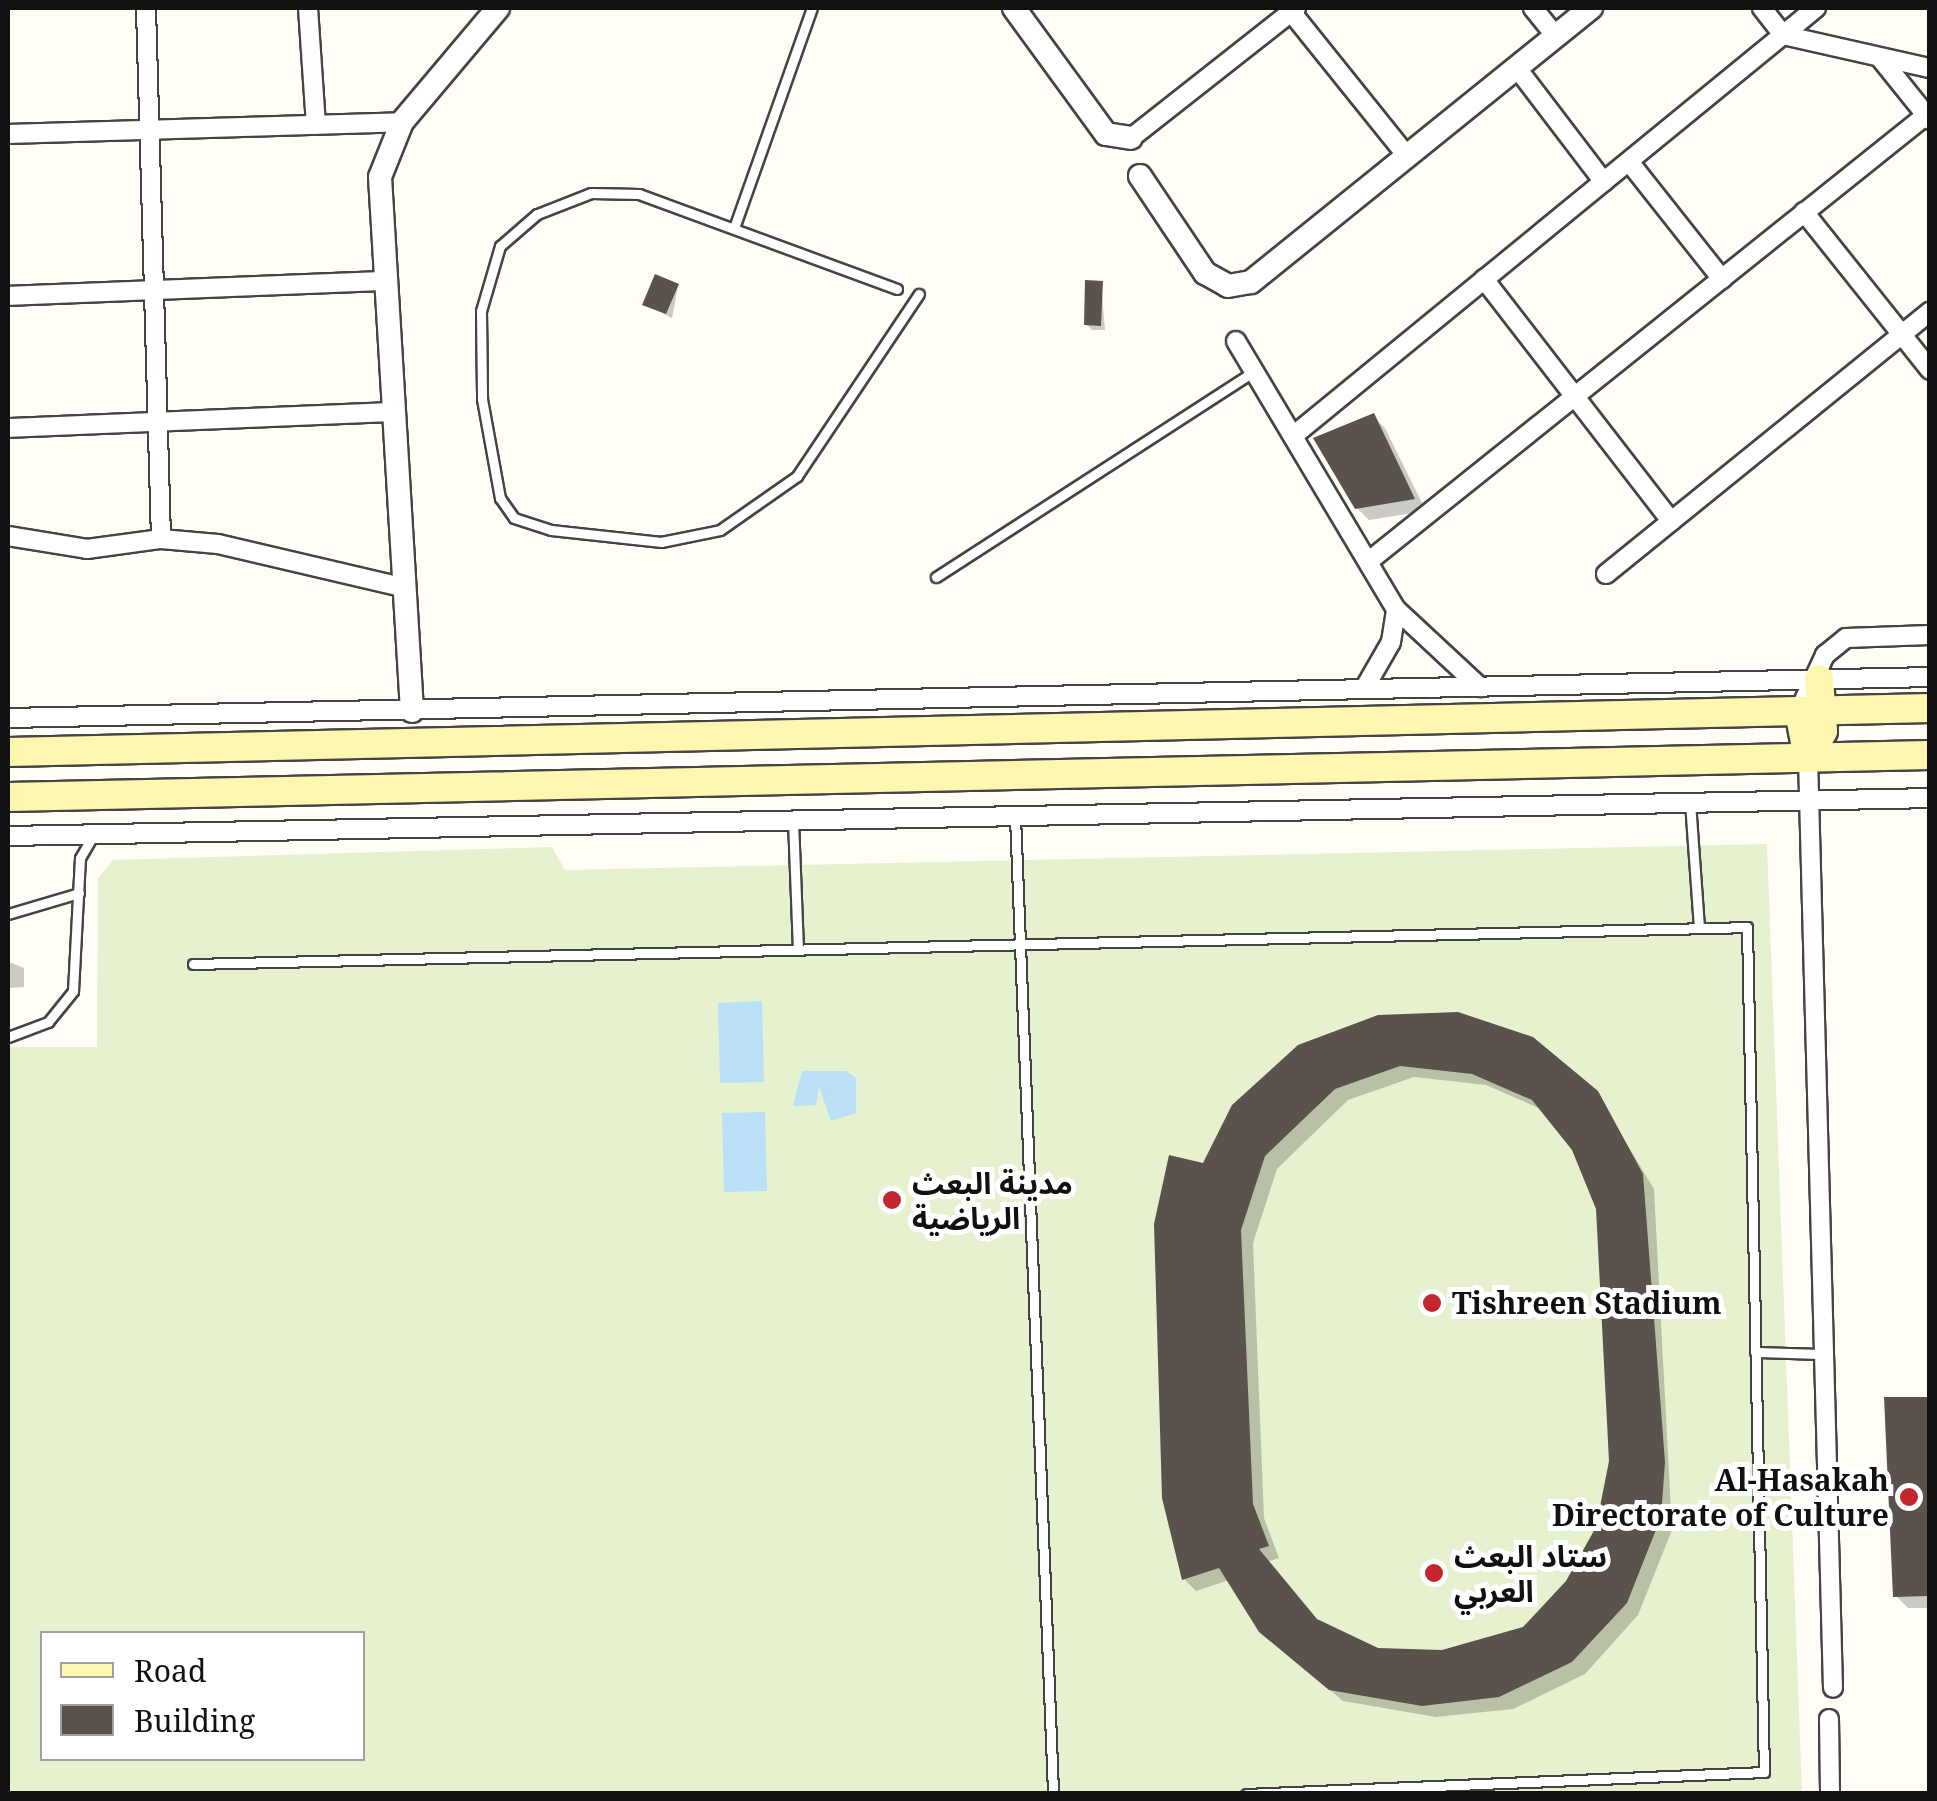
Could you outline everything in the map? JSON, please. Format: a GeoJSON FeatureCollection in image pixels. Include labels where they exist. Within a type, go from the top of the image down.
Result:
{"type":"FeatureCollection","features":[{"type":"Feature","properties":{"kind":"main road"},"geometry":{"type":"LineString","coordinates":[[1808,758],[1821,741],[1810,710],[1815,679]]}},
{"type":"Feature","properties":{"kind":"main road"},"geometry":{"type":"LineString","coordinates":[[8,752],[1930,708]]}},
{"type":"Feature","properties":{"kind":"main road"},"geometry":{"type":"LineString","coordinates":[[8,797],[1930,755]]}},
{"type":"Feature","properties":{"kind":"street"},"geometry":{"type":"LineString","coordinates":[[146,8],[162,539]]}},
{"type":"Feature","properties":{"kind":"street"},"geometry":{"type":"LineString","coordinates":[[308,8],[316,125]]}},
{"type":"Feature","properties":{"kind":"street"},"geometry":{"type":"LineString","coordinates":[[412,711],[380,177],[402,122],[498,8]]}},
{"type":"Feature","properties":{"kind":"street"},"geometry":{"type":"LineString","coordinates":[[1533,8],[1556,36]]}},
{"type":"Feature","properties":{"kind":"street"},"geometry":{"type":"LineString","coordinates":[[1140,176],[1205,273],[1241,285],[1408,157],[1591,8]]}},
{"type":"Feature","properties":{"kind":"street"},"geometry":{"type":"LineString","coordinates":[[1762,8],[1783,35],[1930,68]]}},
{"type":"Feature","properties":{"kind":"street"},"geometry":{"type":"LineString","coordinates":[[1292,436],[1816,8]]}},
{"type":"Feature","properties":{"kind":"street"},"geometry":{"type":"LineString","coordinates":[[1025,12],[1106,134],[1131,138],[1292,9],[1408,157]]}},
{"type":"Feature","properties":{"kind":"street"},"geometry":{"type":"LineString","coordinates":[[1370,560],[1928,116],[1880,58]]}},
{"type":"Feature","properties":{"kind":"street"},"geometry":{"type":"LineString","coordinates":[[1517,68],[1604,182]]}},
{"type":"Feature","properties":{"kind":"street"},"geometry":{"type":"LineString","coordinates":[[8,134],[402,122]]}},
{"type":"Feature","properties":{"kind":"street"},"geometry":{"type":"LineString","coordinates":[[1630,163],[1722,278]]}},
{"type":"Feature","properties":{"kind":"street"},"geometry":{"type":"LineString","coordinates":[[1804,212],[1930,370]]}},
{"type":"Feature","properties":{"kind":"street"},"geometry":{"type":"LineString","coordinates":[[1484,279],[1671,520]]}},
{"type":"Feature","properties":{"kind":"street"},"geometry":{"type":"LineString","coordinates":[[8,296],[386,281]]}},
{"type":"Feature","properties":{"kind":"street"},"geometry":{"type":"LineString","coordinates":[[1606,574],[1930,312]]}},
{"type":"Feature","properties":{"kind":"street"},"geometry":{"type":"LineString","coordinates":[[1236,341],[1396,608],[1480,687]]}},
{"type":"Feature","properties":{"kind":"street"},"geometry":{"type":"LineString","coordinates":[[8,428],[160,416],[396,412]]}},
{"type":"Feature","properties":{"kind":"street"},"geometry":{"type":"LineString","coordinates":[[8,536],[87,549],[162,539],[406,588]]}},
{"type":"Feature","properties":{"kind":"street"},"geometry":{"type":"LineString","coordinates":[[1364,689],[1391,642],[1396,608]]}},
{"type":"Feature","properties":{"kind":"street"},"geometry":{"type":"LineString","coordinates":[[1815,679],[1846,638],[1930,635]]}},
{"type":"Feature","properties":{"kind":"street"},"geometry":{"type":"LineString","coordinates":[[8,718],[1930,677]]}},
{"type":"Feature","properties":{"kind":"street"},"geometry":{"type":"LineString","coordinates":[[1808,758],[1833,1688]]}},
{"type":"Feature","properties":{"kind":"street"},"geometry":{"type":"LineString","coordinates":[[8,836],[1930,798]]}},
{"type":"Feature","properties":{"kind":"street"},"geometry":{"type":"LineString","coordinates":[[1830,1718],[1830,1794]]}},
{"type":"Feature","properties":{"kind":"lane"},"geometry":{"type":"LineString","coordinates":[[734,228],[812,8]]}},
{"type":"Feature","properties":{"kind":"lane"},"geometry":{"type":"LineString","coordinates":[[897,289],[734,228],[609,192],[557,204],[500,246],[481,311],[479,366],[492,467],[514,518],[661,542],[732,523],[797,476],[919,294]]}},
{"type":"Feature","properties":{"kind":"lane"},"geometry":{"type":"LineString","coordinates":[[936,577],[1254,371]]}},
{"type":"Feature","properties":{"kind":"lane"},"geometry":{"type":"LineString","coordinates":[[1690,802],[1699,928]]}},
{"type":"Feature","properties":{"kind":"lane"},"geometry":{"type":"LineString","coordinates":[[1016,816],[1053,1794]]}},
{"type":"Feature","properties":{"kind":"lane"},"geometry":{"type":"LineString","coordinates":[[792,820],[798,949]]}},
{"type":"Feature","properties":{"kind":"lane"},"geometry":{"type":"LineString","coordinates":[[8,1037],[48,1022],[74,991],[80,858],[94,834]]}},
{"type":"Feature","properties":{"kind":"lane"},"geometry":{"type":"LineString","coordinates":[[8,914],[80,893]]}},
{"type":"Feature","properties":{"kind":"lane"},"geometry":{"type":"LineString","coordinates":[[193,964],[1747,927],[1764,1772],[1246,1794]]}},
{"type":"Feature","properties":{"kind":"lane"},"geometry":{"type":"LineString","coordinates":[[1756,1352],[1823,1354]]}},
{"type":"Feature","properties":{"kind":"green space","name":"مدينة البعث الرياضية"},"geometry":{"type":"Polygon","coordinates":[[[1767,844],[1802,1793],[8,1794],[8,1047],[97,1047],[98,878],[113,860],[552,847],[565,870],[1767,844]]]}},
{"type":"Feature","properties":{"kind":"water"},"geometry":{"type":"Polygon","coordinates":[[[762,1001],[764,1082],[720,1083],[718,1003],[762,1001]]]}},
{"type":"Feature","properties":{"kind":"water"},"geometry":{"type":"Polygon","coordinates":[[[802,1071],[846,1071],[856,1078],[856,1113],[831,1121],[819,1087],[816,1105],[793,1106],[802,1071]]]}},
{"type":"Feature","properties":{"kind":"water"},"geometry":{"type":"Polygon","coordinates":[[[765,1112],[767,1191],[724,1192],[722,1113],[765,1112]]]}},
{"type":"Feature","properties":{"kind":"building"},"geometry":{"type":"Polygon","coordinates":[[[655,274],[679,284],[666,314],[642,305],[655,274]]]}},
{"type":"Feature","properties":{"kind":"building"},"geometry":{"type":"Polygon","coordinates":[[[1085,280],[1103,281],[1101,326],[1084,325],[1085,280]]]}},
{"type":"Feature","properties":{"kind":"building"},"geometry":{"type":"Polygon","coordinates":[[[1374,413],[1415,499],[1355,509],[1313,438],[1374,413]]]}},
{"type":"Feature","properties":{"kind":"building","name":"Tishreen Stadium"},"geometry":{"type":"Polygon","coordinates":[[[1458,1012],[1533,1037],[1598,1091],[1643,1174],[1665,1462],[1661,1517],[1627,1603],[1572,1662],[1499,1697],[1422,1706],[1329,1690],[1259,1632],[1219,1568],[1182,1580],[1162,1498],[1154,1224],[1169,1155],[1203,1163],[1232,1105],[1298,1045],[1378,1015],[1458,1012]],[[1400,1066],[1335,1089],[1265,1156],[1241,1230],[1253,1504],[1269,1546],[1259,1549],[1317,1619],[1378,1648],[1442,1650],[1523,1627],[1566,1581],[1596,1527],[1609,1461],[1596,1209],[1572,1150],[1532,1100],[1472,1074],[1400,1066]]]}},
{"type":"Feature","properties":{"kind":"building","name":"Al-Hasakah Directorate of Culture"},"geometry":{"type":"Polygon","coordinates":[[[1884,1397],[1930,1397],[1930,1596],[1893,1597],[1884,1397]]]}},
{"type":"Feature","properties":{"kind":"place","name":"مدينة البعث الرياضية"},"geometry":{"type":"Point","coordinates":[892,1200]}},
{"type":"Feature","properties":{"kind":"place","name":"Tishreen Stadium"},"geometry":{"type":"Point","coordinates":[1432,1303]}},
{"type":"Feature","properties":{"kind":"place","name":"Al-Hasakah Directorate of Culture"},"geometry":{"type":"Point","coordinates":[1909,1497]}},
{"type":"Feature","properties":{"kind":"place","name":"ستاد البعث العربي"},"geometry":{"type":"Point","coordinates":[1434,1573]}}]}
